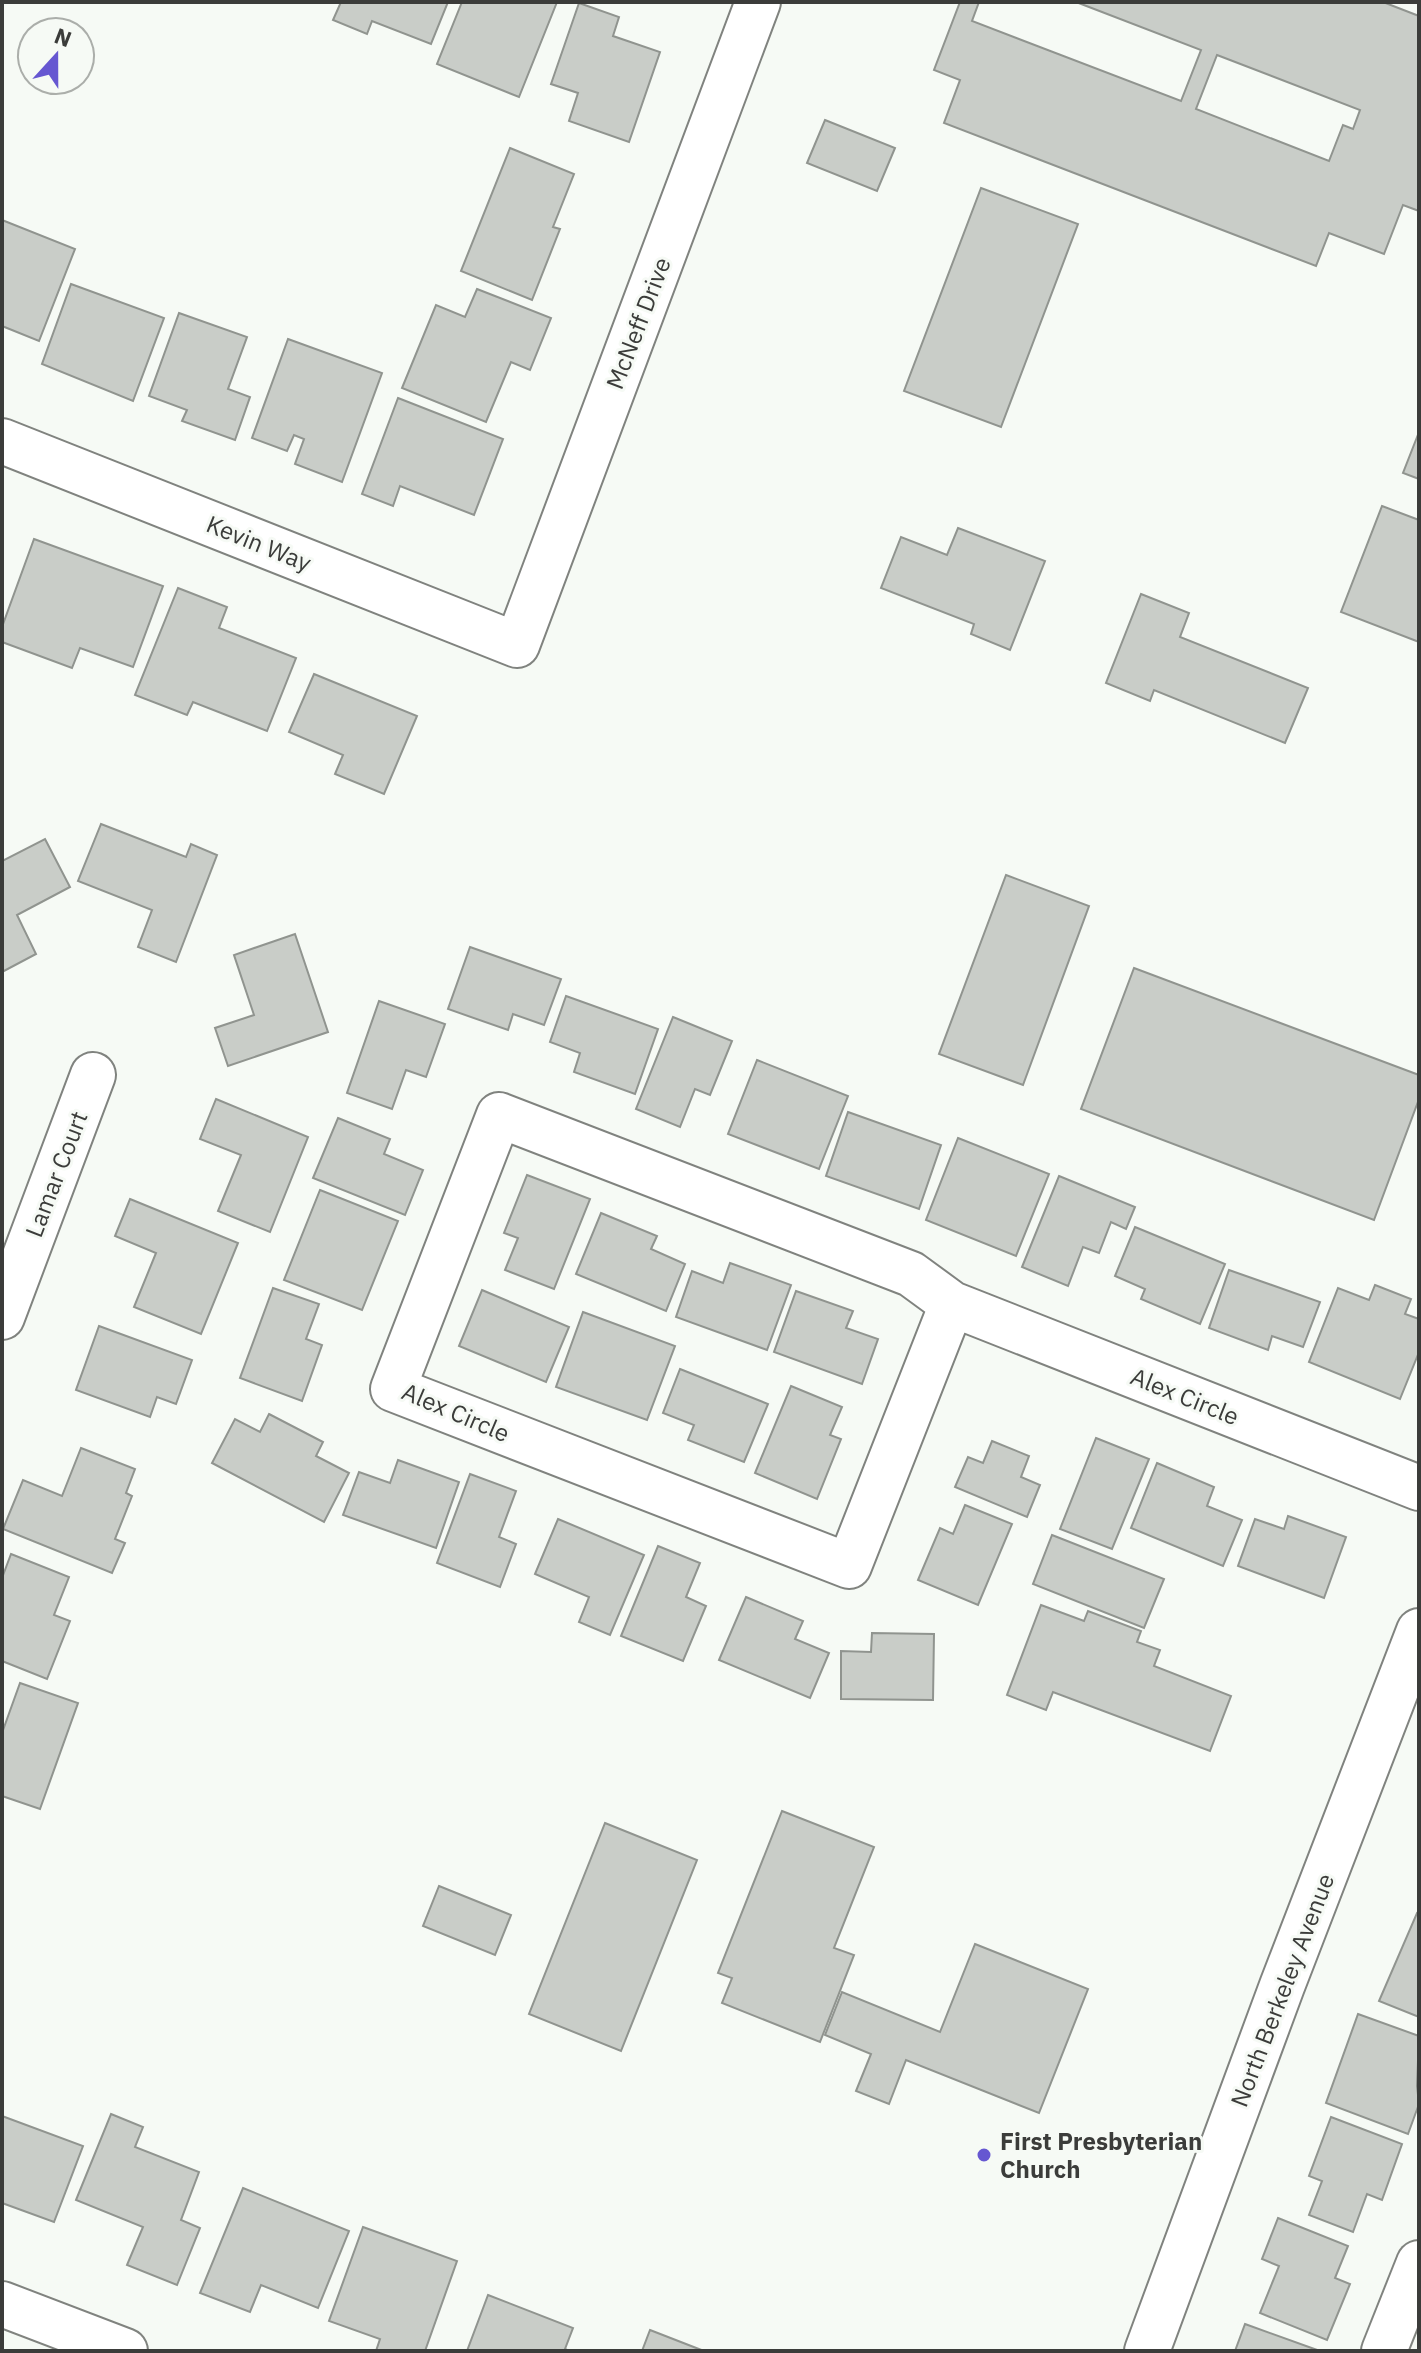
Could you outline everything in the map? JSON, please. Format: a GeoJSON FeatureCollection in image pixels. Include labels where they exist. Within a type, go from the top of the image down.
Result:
{"type":"FeatureCollection","features":[{"type":"Feature","properties":{"kind":"street","name":"McNeff Drive"},"geometry":{"type":"LineString","coordinates":[[517,645],[758,2]]}},
{"type":"Feature","properties":{"kind":"street","name":"Kevin Way"},"geometry":{"type":"LineString","coordinates":[[2,441],[517,645]]}},
{"type":"Feature","properties":{"kind":"street","name":"Lamar Court"},"geometry":{"type":"LineString","coordinates":[[2,1317],[93,1075]]}},
{"type":"Feature","properties":{"kind":"street","name":"Alex Circle"},"geometry":{"type":"LineString","coordinates":[[952,1304],[849,1566],[393,1389],[499,1115],[911,1274],[952,1304],[1419,1488]]}},
{"type":"Feature","properties":{"kind":"street","name":"North Berkeley Avenue"},"geometry":{"type":"LineString","coordinates":[[1147,2351],[1282,1986],[1419,1631]]}},
{"type":"Feature","properties":{"kind":"street"},"geometry":{"type":"LineString","coordinates":[[1384,2351],[1419,2263]]}},
{"type":"Feature","properties":{"kind":"street"},"geometry":{"type":"LineString","coordinates":[[2,2304],[116,2350]]}},
{"type":"Feature","properties":{"kind":"building"},"geometry":{"type":"Polygon","coordinates":[[[341,2],[448,2],[431,44],[372,21],[367,34],[333,20],[341,2]]]}},
{"type":"Feature","properties":{"kind":"building"},"geometry":{"type":"Polygon","coordinates":[[[462,2],[557,2],[519,97],[437,64],[462,2]]]}},
{"type":"Feature","properties":{"kind":"building"},"geometry":{"type":"Polygon","coordinates":[[[960,2],[979,2],[972,21],[1181,101],[1201,50],[1076,2],[1383,2],[1419,16],[1419,211],[1403,205],[1384,254],[1329,233],[1316,266],[944,123],[960,80],[934,70],[960,2]],[[1217,55],[1196,109],[1329,161],[1343,125],[1353,129],[1360,110],[1217,55]]]}},
{"type":"Feature","properties":{"kind":"building"},"geometry":{"type":"Polygon","coordinates":[[[579,3],[619,17],[613,36],[660,52],[629,142],[569,121],[578,93],[551,84],[579,3]]]}},
{"type":"Feature","properties":{"kind":"building"},"geometry":{"type":"Polygon","coordinates":[[[825,120],[895,148],[877,191],[807,163],[825,120]]]}},
{"type":"Feature","properties":{"kind":"building"},"geometry":{"type":"Polygon","coordinates":[[[510,148],[574,174],[553,227],[560,229],[532,300],[461,271],[510,148]]]}},
{"type":"Feature","properties":{"kind":"building"},"geometry":{"type":"Polygon","coordinates":[[[981,188],[1078,224],[1001,427],[904,391],[981,188]]]}},
{"type":"Feature","properties":{"kind":"building"},"geometry":{"type":"Polygon","coordinates":[[[2,220],[75,249],[39,341],[2,326],[2,220]]]}},
{"type":"Feature","properties":{"kind":"building"},"geometry":{"type":"Polygon","coordinates":[[[71,284],[164,318],[133,401],[42,364],[71,284]]]}},
{"type":"Feature","properties":{"kind":"building"},"geometry":{"type":"Polygon","coordinates":[[[477,289],[551,318],[530,370],[511,362],[486,422],[402,388],[436,305],[465,317],[477,289]]]}},
{"type":"Feature","properties":{"kind":"building"},"geometry":{"type":"Polygon","coordinates":[[[179,313],[247,337],[228,389],[250,397],[235,440],[182,421],[187,410],[149,396],[179,313]]]}},
{"type":"Feature","properties":{"kind":"building"},"geometry":{"type":"Polygon","coordinates":[[[288,339],[382,373],[342,482],[295,464],[304,439],[294,435],[287,451],[252,438],[288,339]]]}},
{"type":"Feature","properties":{"kind":"building"},"geometry":{"type":"Polygon","coordinates":[[[398,398],[503,439],[474,515],[400,486],[393,506],[362,494],[398,398]]]}},
{"type":"Feature","properties":{"kind":"building"},"geometry":{"type":"Polygon","coordinates":[[[1419,432],[1419,479],[1403,473],[1419,432]]]}},
{"type":"Feature","properties":{"kind":"building"},"geometry":{"type":"Polygon","coordinates":[[[1382,506],[1419,520],[1419,642],[1341,612],[1382,506]]]}},
{"type":"Feature","properties":{"kind":"building"},"geometry":{"type":"Polygon","coordinates":[[[958,528],[1045,561],[1010,650],[971,634],[974,624],[881,588],[901,537],[947,555],[958,528]]]}},
{"type":"Feature","properties":{"kind":"building"},"geometry":{"type":"Polygon","coordinates":[[[34,539],[163,586],[133,667],[80,648],[72,668],[2,642],[2,627],[34,539]]]}},
{"type":"Feature","properties":{"kind":"building"},"geometry":{"type":"Polygon","coordinates":[[[178,588],[227,607],[219,628],[296,658],[267,731],[193,702],[187,715],[135,695],[178,588]]]}},
{"type":"Feature","properties":{"kind":"building"},"geometry":{"type":"Polygon","coordinates":[[[1141,594],[1189,613],[1180,637],[1308,688],[1285,743],[1154,690],[1150,701],[1106,683],[1141,594]]]}},
{"type":"Feature","properties":{"kind":"building"},"geometry":{"type":"Polygon","coordinates":[[[314,674],[417,716],[384,794],[335,774],[343,755],[289,732],[314,674]]]}},
{"type":"Feature","properties":{"kind":"building"},"geometry":{"type":"Polygon","coordinates":[[[101,824],[186,857],[191,844],[217,855],[176,962],[138,947],[152,910],[78,881],[101,824]]]}},
{"type":"Feature","properties":{"kind":"building"},"geometry":{"type":"Polygon","coordinates":[[[45,839],[70,887],[17,915],[36,954],[2,972],[2,861],[45,839]]]}},
{"type":"Feature","properties":{"kind":"building"},"geometry":{"type":"Polygon","coordinates":[[[1006,875],[1089,906],[1023,1085],[939,1054],[1006,875]]]}},
{"type":"Feature","properties":{"kind":"building"},"geometry":{"type":"Polygon","coordinates":[[[295,934],[328,1032],[228,1066],[215,1028],[254,1015],[234,955],[295,934]]]}},
{"type":"Feature","properties":{"kind":"building"},"geometry":{"type":"Polygon","coordinates":[[[470,947],[561,979],[544,1025],[513,1014],[508,1030],[448,1009],[470,947]]]}},
{"type":"Feature","properties":{"kind":"building"},"geometry":{"type":"Polygon","coordinates":[[[1134,968],[1419,1075],[1419,1099],[1374,1220],[1081,1109],[1134,968]]]}},
{"type":"Feature","properties":{"kind":"building"},"geometry":{"type":"Polygon","coordinates":[[[566,996],[658,1029],[635,1094],[574,1072],[580,1053],[550,1042],[566,996]]]}},
{"type":"Feature","properties":{"kind":"building"},"geometry":{"type":"Polygon","coordinates":[[[379,1001],[445,1024],[426,1077],[406,1070],[392,1109],[347,1093],[379,1001]]]}},
{"type":"Feature","properties":{"kind":"building"},"geometry":{"type":"Polygon","coordinates":[[[673,1017],[732,1041],[710,1095],[695,1089],[680,1127],[636,1109],[673,1017]]]}},
{"type":"Feature","properties":{"kind":"building"},"geometry":{"type":"Polygon","coordinates":[[[757,1060],[848,1096],[819,1169],[728,1134],[757,1060]]]}},
{"type":"Feature","properties":{"kind":"building"},"geometry":{"type":"Polygon","coordinates":[[[216,1099],[308,1137],[270,1232],[218,1211],[241,1155],[200,1139],[216,1099]]]}},
{"type":"Feature","properties":{"kind":"building"},"geometry":{"type":"Polygon","coordinates":[[[848,1112],[941,1145],[919,1209],[826,1176],[848,1112]]]}},
{"type":"Feature","properties":{"kind":"building"},"geometry":{"type":"Polygon","coordinates":[[[338,1118],[390,1139],[384,1154],[423,1170],[405,1215],[313,1178],[338,1118]]]}},
{"type":"Feature","properties":{"kind":"building"},"geometry":{"type":"Polygon","coordinates":[[[958,1138],[1049,1174],[1016,1256],[926,1220],[958,1138]]]}},
{"type":"Feature","properties":{"kind":"building"},"geometry":{"type":"Polygon","coordinates":[[[527,1175],[590,1199],[554,1289],[505,1270],[518,1238],[504,1233],[527,1175]]]}},
{"type":"Feature","properties":{"kind":"building"},"geometry":{"type":"Polygon","coordinates":[[[1059,1176],[1135,1207],[1126,1229],[1111,1222],[1099,1253],[1083,1247],[1068,1286],[1022,1267],[1059,1176]]]}},
{"type":"Feature","properties":{"kind":"building"},"geometry":{"type":"Polygon","coordinates":[[[320,1190],[398,1221],[362,1310],[284,1280],[320,1190]]]}},
{"type":"Feature","properties":{"kind":"building"},"geometry":{"type":"Polygon","coordinates":[[[130,1199],[238,1243],[201,1334],[134,1307],[156,1253],[115,1236],[130,1199]]]}},
{"type":"Feature","properties":{"kind":"building"},"geometry":{"type":"Polygon","coordinates":[[[601,1213],[657,1236],[651,1249],[685,1264],[666,1311],[576,1274],[601,1213]]]}},
{"type":"Feature","properties":{"kind":"building"},"geometry":{"type":"Polygon","coordinates":[[[1135,1227],[1225,1264],[1200,1324],[1141,1299],[1145,1289],[1115,1276],[1135,1227]]]}},
{"type":"Feature","properties":{"kind":"building"},"geometry":{"type":"Polygon","coordinates":[[[730,1263],[791,1285],[767,1350],[676,1317],[692,1271],[723,1283],[730,1263]]]}},
{"type":"Feature","properties":{"kind":"building"},"geometry":{"type":"Polygon","coordinates":[[[1229,1270],[1320,1302],[1303,1347],[1272,1336],[1268,1350],[1209,1328],[1229,1270]]]}},
{"type":"Feature","properties":{"kind":"building"},"geometry":{"type":"Polygon","coordinates":[[[1375,1285],[1411,1299],[1405,1314],[1419,1319],[1419,1352],[1400,1399],[1309,1362],[1338,1288],[1369,1300],[1375,1285]]]}},
{"type":"Feature","properties":{"kind":"building"},"geometry":{"type":"Polygon","coordinates":[[[273,1288],[319,1304],[306,1339],[322,1345],[302,1401],[240,1378],[273,1288]]]}},
{"type":"Feature","properties":{"kind":"building"},"geometry":{"type":"Polygon","coordinates":[[[482,1290],[569,1327],[546,1382],[459,1346],[482,1290]]]}},
{"type":"Feature","properties":{"kind":"building"},"geometry":{"type":"Polygon","coordinates":[[[796,1291],[853,1311],[846,1328],[878,1339],[862,1384],[774,1352],[796,1291]]]}},
{"type":"Feature","properties":{"kind":"building"},"geometry":{"type":"Polygon","coordinates":[[[583,1312],[675,1346],[647,1420],[556,1387],[583,1312]]]}},
{"type":"Feature","properties":{"kind":"building"},"geometry":{"type":"Polygon","coordinates":[[[99,1326],[192,1360],[176,1404],[157,1397],[150,1417],[76,1390],[99,1326]]]}},
{"type":"Feature","properties":{"kind":"building"},"geometry":{"type":"Polygon","coordinates":[[[680,1369],[768,1404],[744,1462],[688,1440],[694,1425],[663,1413],[680,1369]]]}},
{"type":"Feature","properties":{"kind":"building"},"geometry":{"type":"Polygon","coordinates":[[[791,1386],[842,1407],[830,1435],[841,1439],[817,1499],[755,1473],[791,1386]]]}},
{"type":"Feature","properties":{"kind":"building"},"geometry":{"type":"Polygon","coordinates":[[[269,1414],[323,1442],[316,1456],[349,1473],[324,1522],[212,1463],[235,1419],[260,1432],[269,1414]]]}},
{"type":"Feature","properties":{"kind":"building"},"geometry":{"type":"Polygon","coordinates":[[[1096,1438],[1149,1459],[1112,1549],[1060,1529],[1096,1438]]]}},
{"type":"Feature","properties":{"kind":"building"},"geometry":{"type":"Polygon","coordinates":[[[992,1441],[1029,1456],[1021,1477],[1040,1485],[1027,1517],[955,1487],[968,1457],[983,1463],[992,1441]]]}},
{"type":"Feature","properties":{"kind":"building"},"geometry":{"type":"Polygon","coordinates":[[[81,1448],[135,1469],[126,1493],[132,1496],[115,1539],[125,1543],[112,1573],[3,1529],[23,1480],[62,1496],[81,1448]]]}},
{"type":"Feature","properties":{"kind":"building"},"geometry":{"type":"Polygon","coordinates":[[[398,1460],[459,1482],[436,1548],[343,1515],[359,1472],[390,1483],[398,1460]]]}},
{"type":"Feature","properties":{"kind":"building"},"geometry":{"type":"Polygon","coordinates":[[[1157,1463],[1214,1487],[1207,1506],[1242,1520],[1223,1566],[1131,1528],[1157,1463]]]}},
{"type":"Feature","properties":{"kind":"building"},"geometry":{"type":"Polygon","coordinates":[[[470,1474],[516,1491],[499,1537],[516,1544],[500,1587],[437,1563],[470,1474]]]}},
{"type":"Feature","properties":{"kind":"building"},"geometry":{"type":"Polygon","coordinates":[[[965,1505],[1012,1524],[978,1605],[918,1580],[940,1528],[953,1534],[965,1505]]]}},
{"type":"Feature","properties":{"kind":"building"},"geometry":{"type":"Polygon","coordinates":[[[1288,1516],[1346,1537],[1324,1598],[1238,1566],[1255,1519],[1284,1529],[1288,1516]]]}},
{"type":"Feature","properties":{"kind":"building"},"geometry":{"type":"Polygon","coordinates":[[[558,1519],[644,1555],[610,1635],[579,1622],[589,1597],[535,1574],[558,1519]]]}},
{"type":"Feature","properties":{"kind":"building"},"geometry":{"type":"Polygon","coordinates":[[[1052,1535],[1164,1579],[1144,1628],[1033,1584],[1052,1535]]]}},
{"type":"Feature","properties":{"kind":"building"},"geometry":{"type":"Polygon","coordinates":[[[658,1546],[700,1563],[686,1597],[706,1606],[683,1661],[621,1636],[658,1546]]]}},
{"type":"Feature","properties":{"kind":"building"},"geometry":{"type":"Polygon","coordinates":[[[11,1554],[69,1577],[54,1615],[70,1621],[47,1679],[2,1661],[2,1578],[11,1554]]]}},
{"type":"Feature","properties":{"kind":"building"},"geometry":{"type":"Polygon","coordinates":[[[746,1597],[803,1621],[795,1639],[829,1653],[810,1698],[719,1660],[746,1597]]]}},
{"type":"Feature","properties":{"kind":"building"},"geometry":{"type":"Polygon","coordinates":[[[1041,1605],[1084,1621],[1088,1611],[1141,1631],[1137,1642],[1160,1650],[1154,1666],[1231,1696],[1210,1751],[1053,1692],[1046,1710],[1007,1695],[1041,1605]]]}},
{"type":"Feature","properties":{"kind":"building"},"geometry":{"type":"Polygon","coordinates":[[[872,1633],[934,1634],[933,1700],[841,1699],[841,1651],[871,1652],[872,1633]]]}},
{"type":"Feature","properties":{"kind":"building"},"geometry":{"type":"Polygon","coordinates":[[[20,1683],[78,1703],[40,1809],[2,1796],[2,1733],[20,1683]]]}},
{"type":"Feature","properties":{"kind":"building"},"geometry":{"type":"Polygon","coordinates":[[[782,1811],[874,1847],[834,1948],[854,1955],[820,2042],[722,2003],[732,1978],[718,1973],[782,1811]]]}},
{"type":"Feature","properties":{"kind":"building"},"geometry":{"type":"Polygon","coordinates":[[[605,1823],[697,1860],[621,2051],[529,2014],[605,1823]]]}},
{"type":"Feature","properties":{"kind":"building"},"geometry":{"type":"Polygon","coordinates":[[[439,1886],[511,1915],[495,1955],[423,1926],[439,1886]]]}},
{"type":"Feature","properties":{"kind":"building"},"geometry":{"type":"Polygon","coordinates":[[[1419,1914],[1419,2017],[1379,2001],[1419,1914]]]}},
{"type":"Feature","properties":{"kind":"building"},"geometry":{"type":"Polygon","coordinates":[[[975,1944],[1088,1989],[1039,2113],[906,2060],[889,2104],[856,2091],[871,2054],[825,2035],[842,1992],[940,2032],[975,1944]]]}},
{"type":"Feature","properties":{"kind":"building"},"geometry":{"type":"Polygon","coordinates":[[[1358,2014],[1419,2036],[1419,2104],[1408,2134],[1326,2103],[1358,2014]]]}},
{"type":"Feature","properties":{"kind":"building"},"geometry":{"type":"Polygon","coordinates":[[[111,2114],[143,2127],[135,2147],[199,2172],[181,2220],[200,2228],[177,2285],[127,2265],[143,2227],[76,2200],[111,2114]]]}},
{"type":"Feature","properties":{"kind":"building"},"geometry":{"type":"Polygon","coordinates":[[[2,2116],[83,2146],[54,2222],[2,2203],[2,2116]]]}},
{"type":"Feature","properties":{"kind":"building"},"geometry":{"type":"Polygon","coordinates":[[[1331,2117],[1402,2144],[1382,2200],[1367,2194],[1353,2232],[1309,2215],[1322,2181],[1309,2176],[1331,2117]]]}},
{"type":"Feature","properties":{"kind":"building"},"geometry":{"type":"Polygon","coordinates":[[[243,2188],[349,2231],[318,2308],[261,2285],[250,2312],[200,2293],[243,2188]]]}},
{"type":"Feature","properties":{"kind":"building"},"geometry":{"type":"Polygon","coordinates":[[[1278,2218],[1348,2246],[1335,2278],[1350,2284],[1327,2340],[1260,2313],[1279,2266],[1262,2259],[1278,2218]]]}},
{"type":"Feature","properties":{"kind":"building"},"geometry":{"type":"Polygon","coordinates":[[[363,2227],[457,2261],[425,2351],[376,2351],[380,2339],[329,2321],[363,2227]]]}},
{"type":"Feature","properties":{"kind":"building"},"geometry":{"type":"Polygon","coordinates":[[[488,2295],[573,2328],[565,2349],[569,2351],[467,2351],[488,2295]]]}},
{"type":"Feature","properties":{"kind":"building"},"geometry":{"type":"Polygon","coordinates":[[[1245,2324],[1320,2351],[1235,2351],[1245,2324]]]}},
{"type":"Feature","properties":{"kind":"building"},"geometry":{"type":"Polygon","coordinates":[[[650,2330],[704,2351],[642,2351],[650,2330]]]}},
{"type":"Feature","properties":{"kind":"place","name":"First Presbyterian Church"},"geometry":{"type":"Point","coordinates":[984,2155]}}]}
